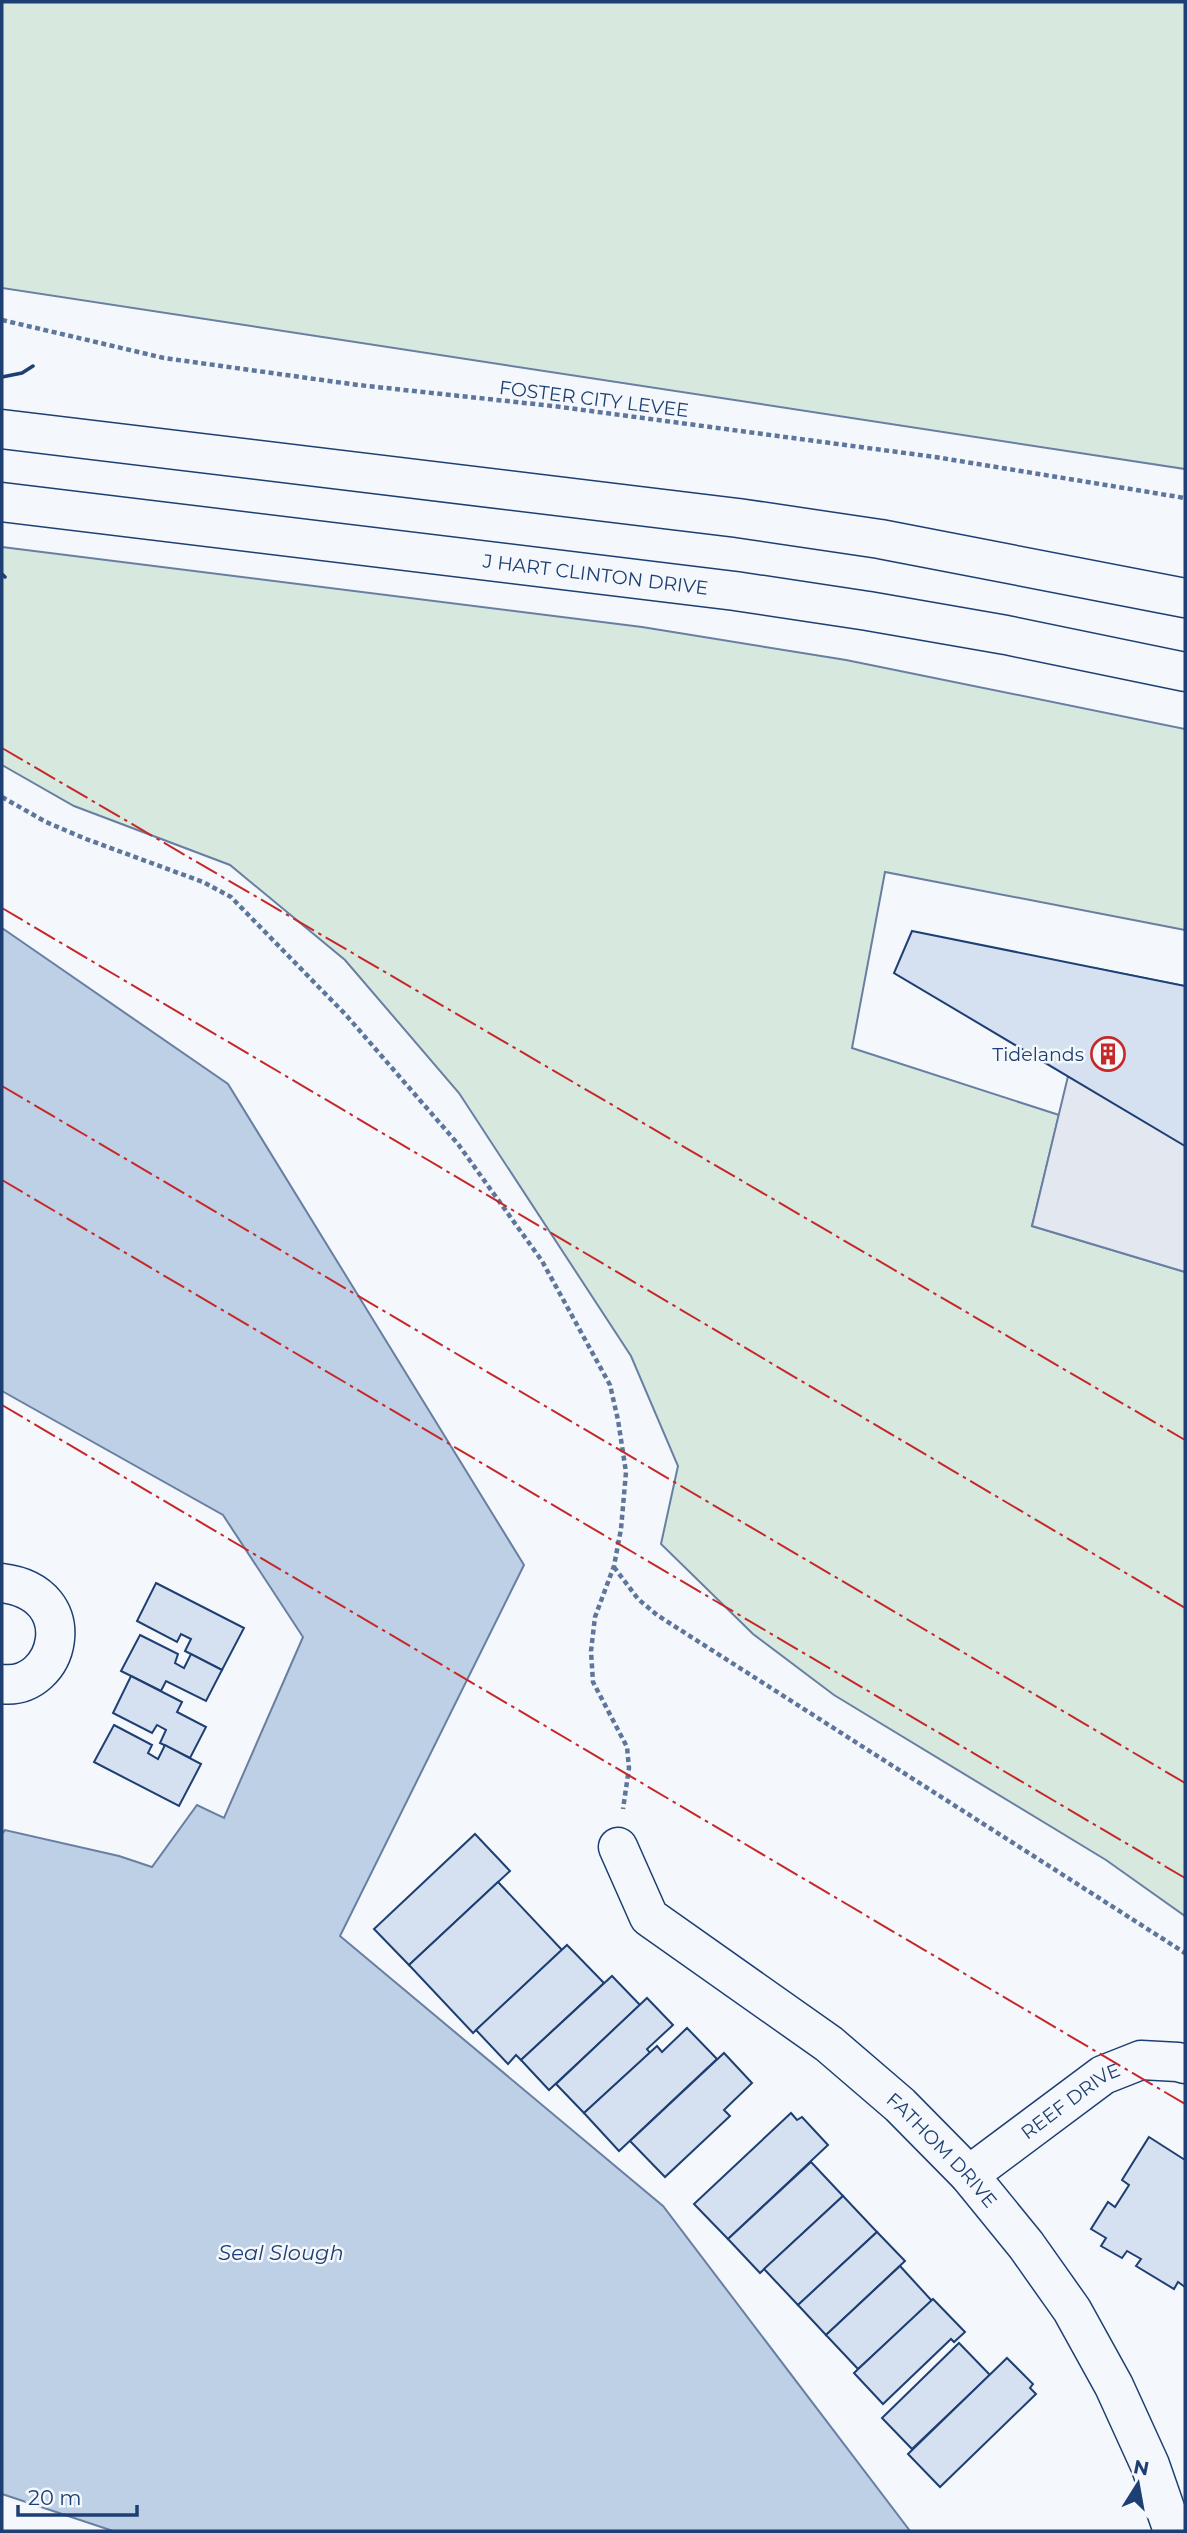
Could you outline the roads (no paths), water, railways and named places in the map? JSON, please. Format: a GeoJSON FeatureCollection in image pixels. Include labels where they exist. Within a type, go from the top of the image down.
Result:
{"type":"FeatureCollection","features":[{"type":"Feature","properties":{"kind":"main road"},"geometry":{"type":"LineString","coordinates":[[2,429],[738,518],[880,539],[1185,598]]}},
{"type":"Feature","properties":{"kind":"main road","name":"J HART CLINTON DRIVE"},"geometry":{"type":"LineString","coordinates":[[2,502],[735,591],[1006,635],[1185,672]]}},
{"type":"Feature","properties":{"kind":"main road"},"geometry":{"type":"LineString","coordinates":[[2,1583],[22,1586],[39,1596],[51,1612],[56,1631],[53,1651],[43,1668],[27,1681],[2,1684]]}},
{"type":"Feature","properties":{"kind":"main road","name":"FATHOM DRIVE"},"geometry":{"type":"LineString","coordinates":[[618,1847],[649,1917],[829,2044],[900,2105],[969,2175],[1026,2245],[1072,2310],[1114,2386],[1150,2465],[1173,2531]]}},
{"type":"Feature","properties":{"kind":"main road","name":"REEF DRIVE"},"geometry":{"type":"LineString","coordinates":[[969,2175],[1103,2075],[1141,2060],[1185,2064]]}},
{"type":"Feature","properties":{"kind":"water","name":"Seal Slough"},"geometry":{"type":"Polygon","coordinates":[[[2,928],[228,1084],[524,1565],[340,1936],[663,2206],[910,2531],[113,2531],[2,2494],[2,1834],[5,1830],[119,1856],[152,1867],[197,1805],[224,1818],[303,1637],[223,1515],[2,1391],[2,928]]]}},
{"type":"Feature","properties":{"kind":"place","name":"Tidelands"},"geometry":{"type":"Point","coordinates":[1108,1054]}}]}
